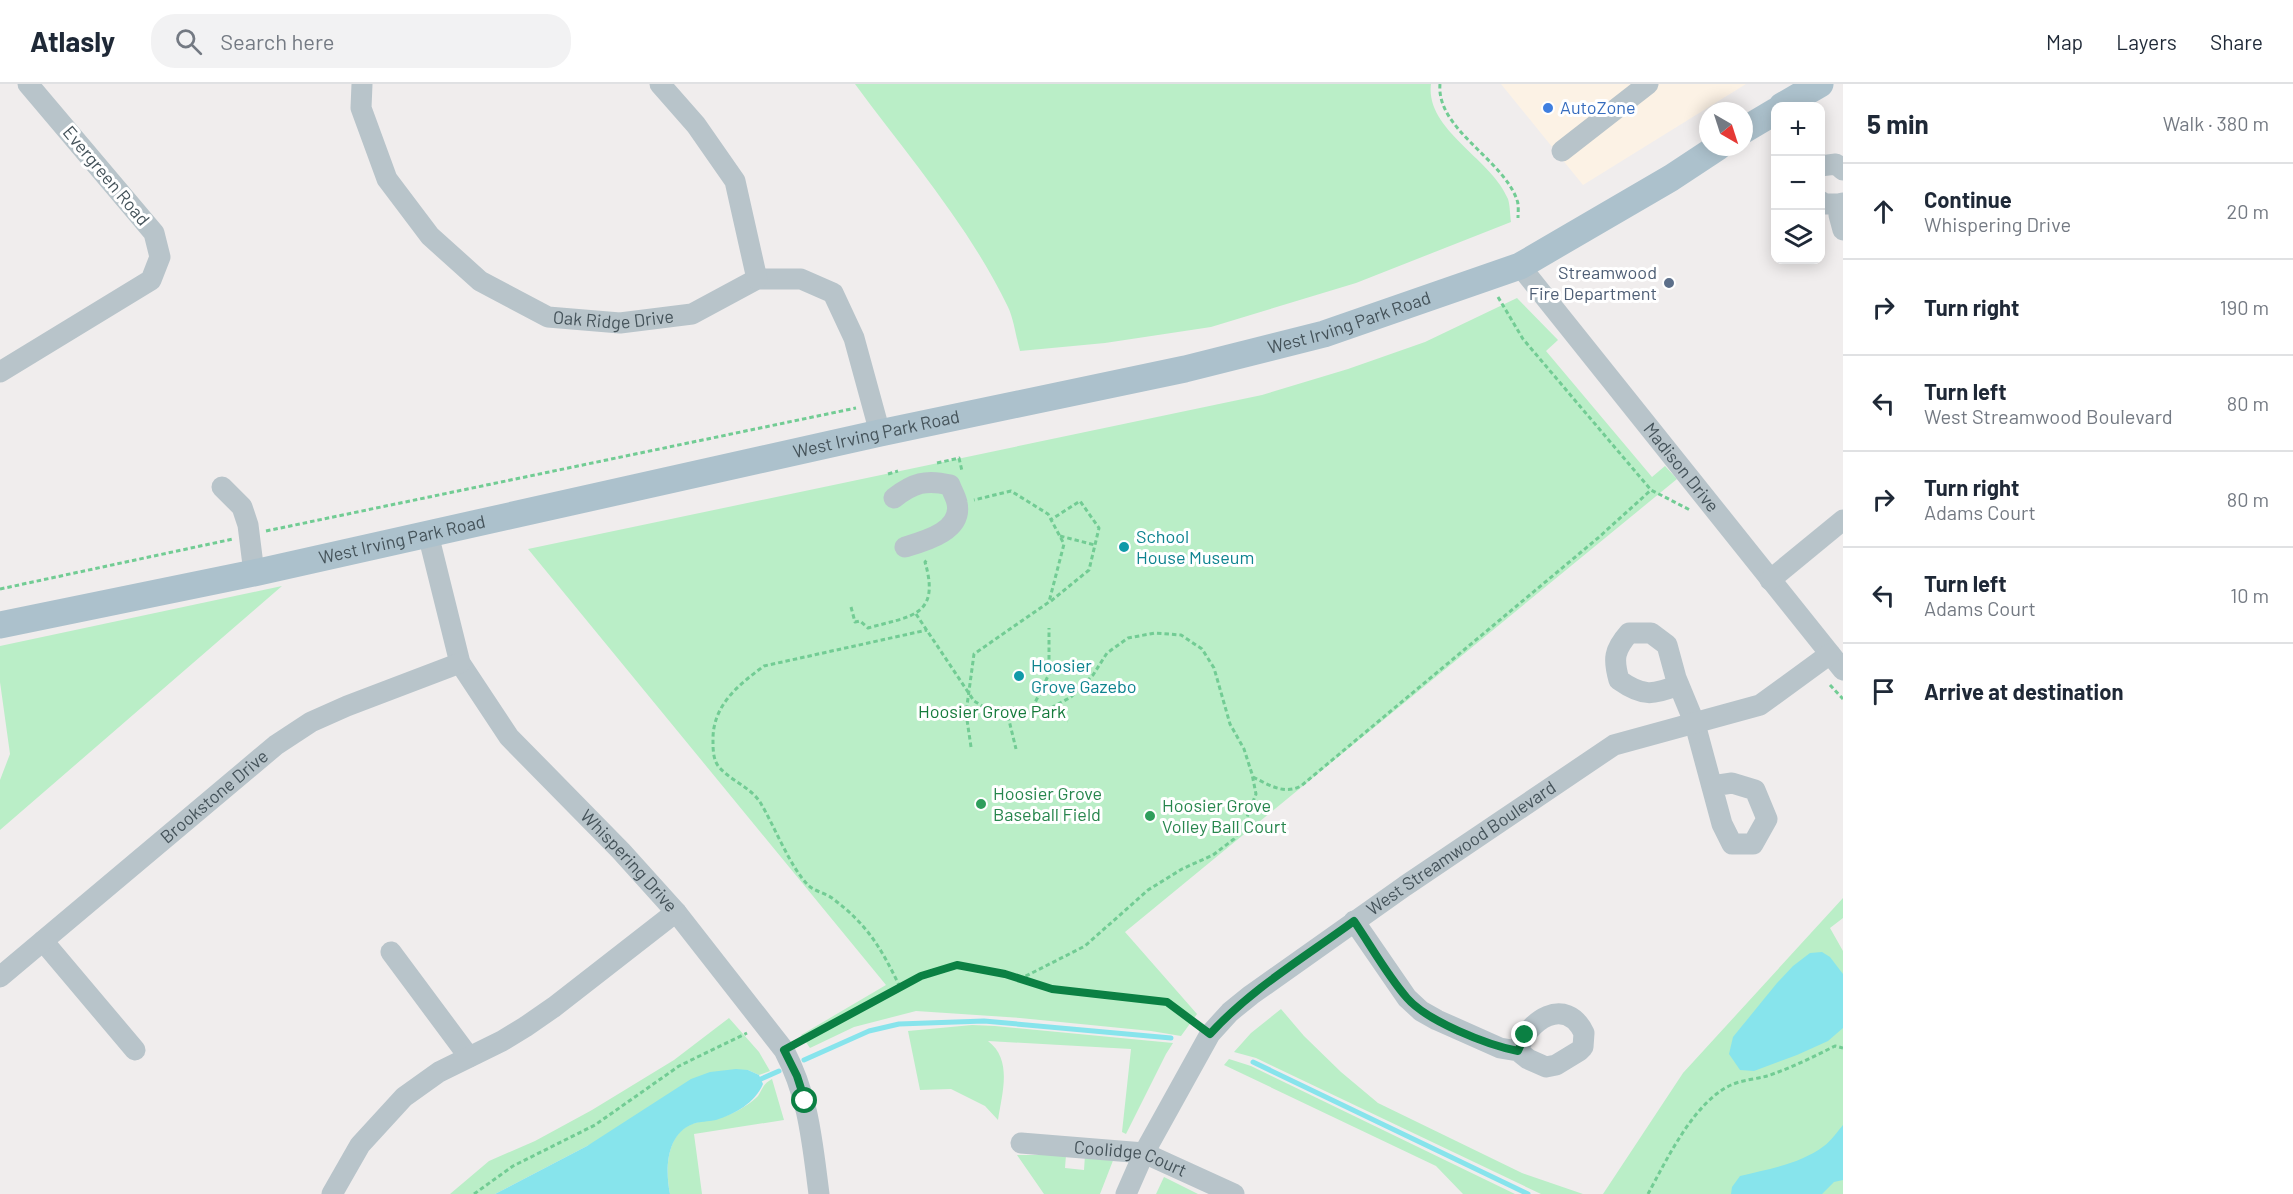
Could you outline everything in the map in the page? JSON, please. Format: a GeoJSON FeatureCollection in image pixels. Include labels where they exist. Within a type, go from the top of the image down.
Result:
{"type":"FeatureCollection","features":[{"type":"Feature","properties":{"kind":"main road"},"geometry":{"type":"LineString","coordinates":[[1789,102],[1820,84]]}},
{"type":"Feature","properties":{"kind":"main road"},"geometry":{"type":"LineString","coordinates":[[1753,125],[1771,114]]}},
{"type":"Feature","properties":{"kind":"main road","name":"West Irving Park Road"},"geometry":{"type":"LineString","coordinates":[[0,626],[254,573],[880,433],[1185,369],[1312,337],[1520,266],[1671,178],[1704,156]]}},
{"type":"Feature","properties":{"kind":"street","name":"Evergreen Road"},"geometry":{"type":"LineString","coordinates":[[1,370],[151,280],[160,257],[154,233],[28,84]]}},
{"type":"Feature","properties":{"kind":"street","name":"Oak Ridge Drive"},"geometry":{"type":"LineString","coordinates":[[362,84],[361,108],[387,179],[430,236],[480,281],[548,317],[620,323],[692,314],[757,279],[801,279],[833,293],[854,338],[880,433]]}},
{"type":"Feature","properties":{"kind":"street"},"geometry":{"type":"LineString","coordinates":[[660,84],[696,125],[735,181],[757,279]]}},
{"type":"Feature","properties":{"kind":"street"},"geometry":{"type":"LineString","coordinates":[[1562,151],[1645,85]]}},
{"type":"Feature","properties":{"kind":"street"},"geometry":{"type":"LineString","coordinates":[[1825,165],[1836,164],[1843,170]]}},
{"type":"Feature","properties":{"kind":"street"},"geometry":{"type":"LineString","coordinates":[[1825,204],[1843,204],[1839,215],[1843,230]]}},
{"type":"Feature","properties":{"kind":"street","name":"Madison Drive"},"geometry":{"type":"LineString","coordinates":[[1520,266],[1770,580],[1829,663]]}},
{"type":"Feature","properties":{"kind":"street"},"geometry":{"type":"LineString","coordinates":[[894,498],[909,486],[935,481],[950,485],[958,505],[954,522],[945,531],[926,541],[905,547]]}},
{"type":"Feature","properties":{"kind":"street"},"geometry":{"type":"LineString","coordinates":[[222,487],[242,507],[249,535],[254,573]]}},
{"type":"Feature","properties":{"kind":"street"},"geometry":{"type":"LineString","coordinates":[[1770,580],[1843,520]]}},
{"type":"Feature","properties":{"kind":"street","name":"Whispering Drive"},"geometry":{"type":"LineString","coordinates":[[428,534],[460,663],[509,737],[621,851],[676,912],[784,1050],[797,1076],[805,1101],[819,1194]]}},
{"type":"Feature","properties":{"kind":"street","name":"Brookstone Drive"},"geometry":{"type":"LineString","coordinates":[[0,977],[276,745],[311,722],[460,663]]}},
{"type":"Feature","properties":{"kind":"street","name":"West Streamwood Boulevard"},"geometry":{"type":"LineString","coordinates":[[1126,1194],[1144,1153],[1210,1034],[1230,1012],[1251,995],[1354,921],[1614,745],[1760,705],[1829,663]]}},
{"type":"Feature","properties":{"kind":"street"},"geometry":{"type":"LineString","coordinates":[[1679,685],[1695,724],[1712,786]]}},
{"type":"Feature","properties":{"kind":"street"},"geometry":{"type":"LineString","coordinates":[[332,1194],[360,1145],[404,1097],[439,1072],[502,1041],[554,1007],[676,912]]}},
{"type":"Feature","properties":{"kind":"street"},"geometry":{"type":"LineString","coordinates":[[1354,921],[1407,998],[1420,1011],[1500,1048],[1518,1051]]}},
{"type":"Feature","properties":{"kind":"street"},"geometry":{"type":"LineString","coordinates":[[43,940],[135,1050]]}},
{"type":"Feature","properties":{"kind":"street"},"geometry":{"type":"LineString","coordinates":[[391,952],[469,1057]]}},
{"type":"Feature","properties":{"kind":"street","name":"Coolidge Court"},"geometry":{"type":"LineString","coordinates":[[1021,1143],[1144,1153],[1234,1194]]}},
{"type":"Feature","properties":{"kind":"path"},"geometry":{"type":"LineString","coordinates":[[1440,84],[1439,93],[1447,115],[1507,182],[1518,201],[1518,219]]}},
{"type":"Feature","properties":{"kind":"path"},"geometry":{"type":"LineString","coordinates":[[1487,277],[1523,339],[1651,490],[1699,514]]}},
{"type":"Feature","properties":{"kind":"path"},"geometry":{"type":"LineString","coordinates":[[0,589],[872,405]]}},
{"type":"Feature","properties":{"kind":"path"},"geometry":{"type":"LineString","coordinates":[[929,465],[959,458],[963,480]]}},
{"type":"Feature","properties":{"kind":"path"},"geometry":{"type":"LineString","coordinates":[[888,474],[898,471]]}},
{"type":"Feature","properties":{"kind":"path"},"geometry":{"type":"LineString","coordinates":[[1253,777],[1285,790],[1293,790],[1301,786],[1598,538],[1651,490]]}},
{"type":"Feature","properties":{"kind":"path"},"geometry":{"type":"LineString","coordinates":[[967,502],[1011,491],[1048,514],[1064,544],[1049,602]]}},
{"type":"Feature","properties":{"kind":"path"},"geometry":{"type":"LineString","coordinates":[[971,747],[966,713],[974,654],[1049,602],[1089,570],[1099,528],[1080,501],[1052,520]]}},
{"type":"Feature","properties":{"kind":"path"},"geometry":{"type":"LineString","coordinates":[[1060,536],[1095,545]]}},
{"type":"Feature","properties":{"kind":"path"},"geometry":{"type":"LineString","coordinates":[[851,607],[855,622],[860,621],[868,628],[916,615],[929,598],[931,582],[925,562],[932,552]]}},
{"type":"Feature","properties":{"kind":"path"},"geometry":{"type":"LineString","coordinates":[[916,615],[974,701],[997,715],[1019,718],[1049,709],[1071,697],[1093,675],[1107,653],[1128,638],[1155,633],[1181,635],[1202,649],[1215,668],[1230,724],[1244,749],[1253,777],[1256,794],[1245,822],[1234,839],[1213,855],[1182,868],[1148,891],[1085,946],[1020,979]]}},
{"type":"Feature","properties":{"kind":"path"},"geometry":{"type":"LineString","coordinates":[[1029,715],[1048,674],[1049,628]]}},
{"type":"Feature","properties":{"kind":"path"},"geometry":{"type":"LineString","coordinates":[[900,987],[870,932],[830,896],[809,885],[794,864],[759,802],[748,788],[717,766],[713,752],[712,725],[723,703],[744,681],[764,666],[927,630]]}},
{"type":"Feature","properties":{"kind":"path"},"geometry":{"type":"LineString","coordinates":[[1829,663],[1843,699]]}},
{"type":"Feature","properties":{"kind":"path"},"geometry":{"type":"LineString","coordinates":[[1037,713],[1068,721]]}},
{"type":"Feature","properties":{"kind":"path"},"geometry":{"type":"LineString","coordinates":[[1008,716],[1016,749]]}},
{"type":"Feature","properties":{"kind":"path"},"geometry":{"type":"LineString","coordinates":[[784,1050],[921,976],[957,965],[1020,979],[1052,989],[1167,1002],[1210,1034]]}},
{"type":"Feature","properties":{"kind":"path"},"geometry":{"type":"LineString","coordinates":[[474,1194],[513,1166],[595,1125],[679,1066],[747,1033],[762,1020]]}},
{"type":"Feature","properties":{"kind":"path"},"geometry":{"type":"LineString","coordinates":[[1648,1194],[1668,1156],[1699,1109],[1731,1085],[1768,1075],[1805,1061],[1835,1046],[1843,1048]]}},
{"type":"Feature","properties":{"kind":"shaded area"},"geometry":{"type":"Polygon","coordinates":[[[1501,84],[1746,84],[1717,102],[1699,102],[1699,113],[1583,185],[1501,84]]]}},
{"type":"Feature","properties":{"kind":"green space"},"geometry":{"type":"Polygon","coordinates":[[[855,84],[1431,84],[1432,101],[1438,116],[1461,144],[1500,184],[1508,199],[1511,222],[1356,283],[1211,327],[1105,343],[1020,351],[1008,307],[975,248],[937,192],[855,84]]]}},
{"type":"Feature","properties":{"kind":"green space","name":"Hoosier Grove Park"},"geometry":{"type":"Polygon","coordinates":[[[1517,298],[1558,340],[1546,351],[1652,477],[1665,466],[1677,479],[1125,932],[1197,1014],[1181,1036],[1020,1018],[916,1011],[854,1027],[810,1048],[801,1035],[886,985],[528,549],[1262,395],[1348,369],[1425,342],[1517,298]]]}},
{"type":"Feature","properties":{"kind":"green space"},"geometry":{"type":"Polygon","coordinates":[[[282,586],[0,830],[0,780],[10,754],[0,682],[0,646],[282,586]]]}},
{"type":"Feature","properties":{"kind":"green space"},"geometry":{"type":"Polygon","coordinates":[[[1843,898],[1843,918],[1830,928],[1843,951],[1843,1194],[1603,1194],[1683,1073],[1843,898]]]}},
{"type":"Feature","properties":{"kind":"green space"},"geometry":{"type":"Polygon","coordinates":[[[1281,1009],[1304,1036],[1341,1072],[1378,1103],[1522,1173],[1583,1194],[1541,1194],[1256,1058],[1234,1052],[1251,1033],[1281,1009]]]}},
{"type":"Feature","properties":{"kind":"green space"},"geometry":{"type":"Polygon","coordinates":[[[729,1018],[759,1052],[770,1071],[759,1075],[748,1070],[587,1146],[495,1194],[450,1194],[489,1161],[535,1141],[592,1110],[674,1060],[729,1018]]]}},
{"type":"Feature","properties":{"kind":"green space"},"geometry":{"type":"Polygon","coordinates":[[[972,1025],[1173,1043],[1126,1134],[1122,1132],[1131,1049],[988,1041],[996,1049],[1003,1067],[1004,1078],[998,1120],[985,1106],[951,1089],[920,1090],[908,1031],[972,1025]]]}},
{"type":"Feature","properties":{"kind":"green space"},"geometry":{"type":"Polygon","coordinates":[[[1229,1059],[1251,1066],[1515,1194],[1463,1194],[1436,1166],[1224,1065],[1229,1059]]]}},
{"type":"Feature","properties":{"kind":"green space"},"geometry":{"type":"Polygon","coordinates":[[[772,1079],[784,1120],[694,1134],[702,1194],[670,1194],[668,1163],[678,1134],[685,1127],[695,1123],[725,1116],[741,1109],[758,1096],[765,1084],[772,1079]]]}},
{"type":"Feature","properties":{"kind":"green space"},"geometry":{"type":"Polygon","coordinates":[[[1017,1155],[1066,1155],[1065,1168],[1084,1170],[1085,1155],[1114,1158],[1100,1194],[1044,1194],[1017,1155]]]}},
{"type":"Feature","properties":{"kind":"green space"},"geometry":{"type":"Polygon","coordinates":[[[1164,1177],[1198,1194],[1156,1194],[1164,1177]]]}},
{"type":"Feature","properties":{"kind":"water"},"geometry":{"type":"Polygon","coordinates":[[[1822,952],[1830,957],[1843,974],[1843,1028],[1828,1041],[1797,1055],[1754,1071],[1740,1070],[1729,1054],[1733,1037],[1793,966],[1810,953],[1822,952]]]}},
{"type":"Feature","properties":{"kind":"water"},"geometry":{"type":"Polygon","coordinates":[[[748,1070],[759,1075],[763,1084],[755,1097],[737,1111],[716,1120],[693,1124],[677,1136],[668,1164],[670,1194],[495,1194],[587,1146],[691,1079],[710,1072],[748,1070]]]}},
{"type":"Feature","properties":{"kind":"water"},"geometry":{"type":"Polygon","coordinates":[[[1843,1125],[1843,1180],[1834,1182],[1822,1194],[1731,1194],[1732,1187],[1740,1176],[1805,1157],[1827,1144],[1843,1125]]]}},
{"type":"Feature","properties":{"kind":"waterway"},"geometry":{"type":"LineString","coordinates":[[804,1060],[869,1031],[899,1024],[984,1021],[1171,1038]]}},
{"type":"Feature","properties":{"kind":"waterway"},"geometry":{"type":"LineString","coordinates":[[1253,1062],[1528,1194]]}},
{"type":"Feature","properties":{"kind":"waterway"},"geometry":{"type":"LineString","coordinates":[[761,1079],[779,1071]]}},
{"type":"Feature","properties":{"kind":"place","name":"AutoZone"},"geometry":{"type":"Point","coordinates":[1548,108]}},
{"type":"Feature","properties":{"kind":"place","name":"Streamwood Fire Department"},"geometry":{"type":"Point","coordinates":[1669,283]}},
{"type":"Feature","properties":{"kind":"place","name":"School House Museum"},"geometry":{"type":"Point","coordinates":[1124,547]}},
{"type":"Feature","properties":{"kind":"place","name":"Hoosier Grove Gazebo"},"geometry":{"type":"Point","coordinates":[1019,676]}},
{"type":"Feature","properties":{"kind":"place","name":"Hoosier Grove Baseball Field"},"geometry":{"type":"Point","coordinates":[981,804]}},
{"type":"Feature","properties":{"kind":"place","name":"Hoosier Grove Volley Ball Court"},"geometry":{"type":"Point","coordinates":[1150,816]}},
{"type":"Feature","properties":{"kind":"route"},"geometry":{"type":"LineString","coordinates":[[805,1101],[797,1076],[784,1050],[921,976],[957,965],[1005,974],[1052,989],[1167,1002],[1210,1034],[1230,1012],[1251,995],[1354,921],[1407,998],[1420,1011],[1500,1048],[1518,1051],[1525,1035]]}}]}
